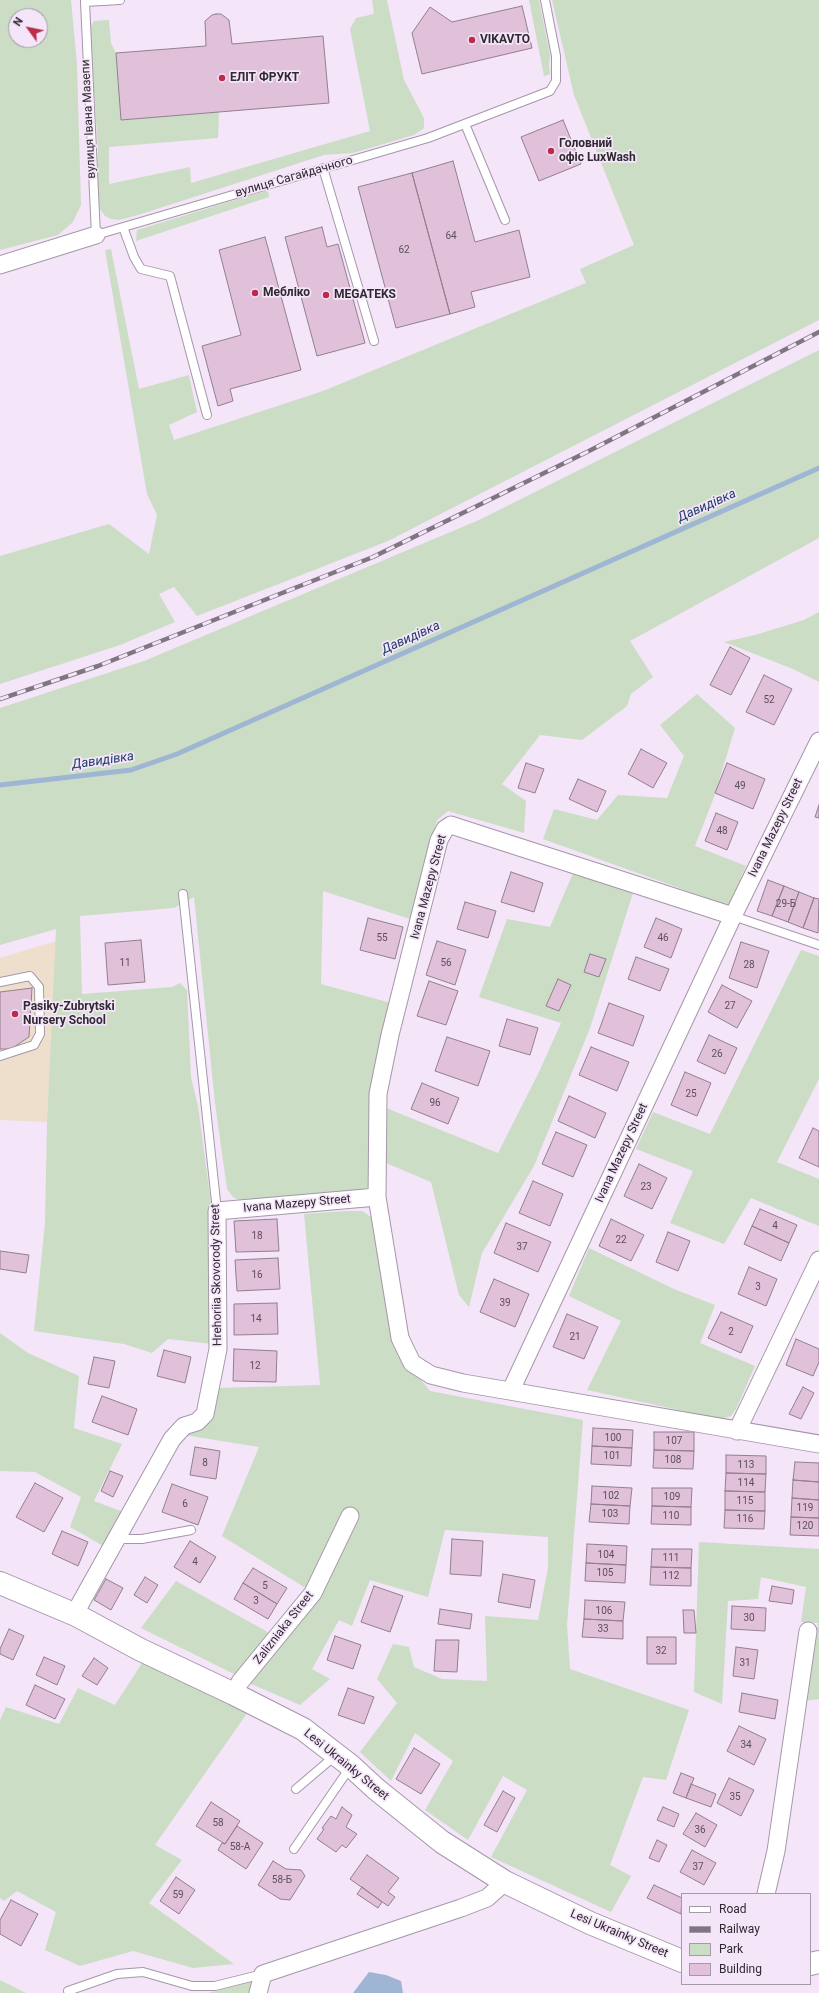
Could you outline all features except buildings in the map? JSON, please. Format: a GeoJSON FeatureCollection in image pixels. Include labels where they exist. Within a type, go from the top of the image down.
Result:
{"type":"FeatureCollection","features":[{"type":"Feature","properties":{"kind":"main road","name":"Lesi Ukrainky Street"},"geometry":{"type":"LineString","coordinates":[[0,1583],[76,1614],[140,1650],[234,1694],[303,1729],[344,1760],[376,1789],[442,1842],[505,1882],[590,1923],[681,1961]]}},
{"type":"Feature","properties":{"kind":"street","name":"вулиця Сагайдачного"},"geometry":{"type":"LineString","coordinates":[[0,265],[96,235]]}},
{"type":"Feature","properties":{"kind":"street","name":"Ivana Mazepy Street"},"geometry":{"type":"LineString","coordinates":[[511,1390],[733,916],[819,741]]}},
{"type":"Feature","properties":{"kind":"street","name":"Ivana Mazepy Street"},"geometry":{"type":"LineString","coordinates":[[733,916],[451,825],[445,829],[437,848],[390,1035],[378,1094],[376,1176],[377,1197],[400,1338],[412,1362],[431,1375],[463,1383],[511,1390],[819,1444]]}},
{"type":"Feature","properties":{"kind":"street","name":"Ivana Mazepy Street"},"geometry":{"type":"LineString","coordinates":[[217,1211],[377,1197]]}},
{"type":"Feature","properties":{"kind":"street","name":"Hrehoriia Skovorody Street"},"geometry":{"type":"LineString","coordinates":[[76,1614],[80,1604],[172,1438],[184,1426],[197,1422],[205,1414],[218,1349],[217,1211]]}},
{"type":"Feature","properties":{"kind":"street"},"geometry":{"type":"LineString","coordinates":[[737,1430],[819,1260]]}},
{"type":"Feature","properties":{"kind":"street","name":"Zalizniaka Street"},"geometry":{"type":"LineString","coordinates":[[234,1694],[240,1682],[313,1593],[350,1516]]}},
{"type":"Feature","properties":{"kind":"street"},"geometry":{"type":"LineString","coordinates":[[766,1893],[776,1851],[808,1632]]}},
{"type":"Feature","properties":{"kind":"street"},"geometry":{"type":"LineString","coordinates":[[258,1993],[263,1974],[461,1908],[487,1898],[505,1882]]}},
{"type":"Feature","properties":{"kind":"lane","name":"вулиця Івана Мазепи"},"geometry":{"type":"LineString","coordinates":[[96,235],[85,1],[120,0]]}},
{"type":"Feature","properties":{"kind":"lane","name":"вулиця Сагайдачного"},"geometry":{"type":"LineString","coordinates":[[96,235],[428,138],[550,91],[556,81],[556,56],[545,0]]}},
{"type":"Feature","properties":{"kind":"lane"},"geometry":{"type":"LineString","coordinates":[[465,124],[505,220]]}},
{"type":"Feature","properties":{"kind":"lane"},"geometry":{"type":"LineString","coordinates":[[323,168],[374,341]]}},
{"type":"Feature","properties":{"kind":"lane"},"geometry":{"type":"LineString","coordinates":[[123,227],[134,257],[141,269],[170,276],[207,416]]}},
{"type":"Feature","properties":{"kind":"lane","name":"Hrehoriia Skovorody Street"},"geometry":{"type":"LineString","coordinates":[[183,894],[217,1211]]}},
{"type":"Feature","properties":{"kind":"lane"},"geometry":{"type":"LineString","coordinates":[[733,916],[819,945]]}},
{"type":"Feature","properties":{"kind":"lane"},"geometry":{"type":"LineString","coordinates":[[0,982],[30,976],[39,987],[40,1034],[34,1045],[0,1056]]}},
{"type":"Feature","properties":{"kind":"lane"},"geometry":{"type":"LineString","coordinates":[[117,1539],[142,1539],[191,1530]]}},
{"type":"Feature","properties":{"kind":"lane"},"geometry":{"type":"LineString","coordinates":[[296,1789],[344,1760]]}},
{"type":"Feature","properties":{"kind":"lane"},"geometry":{"type":"LineString","coordinates":[[294,1849],[344,1760]]}},
{"type":"Feature","properties":{"kind":"lane"},"geometry":{"type":"LineString","coordinates":[[68,1991],[117,1974],[143,1972],[192,1986],[215,1986],[263,1974]]}},
{"type":"Feature","properties":{"kind":"shaded area"},"geometry":{"type":"Polygon","coordinates":[[[56,941],[47,1122],[0,1120],[0,958],[56,941]]]}},
{"type":"Feature","properties":{"kind":"green space"},"geometry":{"type":"Polygon","coordinates":[[[0,0],[71,0],[77,65],[81,205],[73,222],[58,235],[0,250],[0,0]]]}},
{"type":"Feature","properties":{"kind":"green space"},"geometry":{"type":"Polygon","coordinates":[[[372,0],[387,0],[404,80],[424,118],[424,128],[414,135],[353,153],[324,155],[138,215],[119,220],[111,219],[105,216],[100,209],[97,194],[98,151],[91,45],[91,26],[94,21],[109,20],[111,43],[116,53],[121,120],[219,112],[218,138],[109,147],[109,184],[190,167],[191,183],[370,131],[350,29],[356,18],[374,14],[372,0]]]}},
{"type":"Feature","properties":{"kind":"green space"},"geometry":{"type":"Polygon","coordinates":[[[529,0],[539,0],[550,55],[550,74],[544,76],[529,0]]]}},
{"type":"Feature","properties":{"kind":"green space"},"geometry":{"type":"Polygon","coordinates":[[[552,0],[819,0],[819,320],[388,541],[197,616],[174,587],[159,594],[175,622],[120,645],[0,684],[0,556],[109,524],[149,554],[157,515],[147,494],[105,250],[111,249],[139,389],[189,375],[197,412],[169,425],[174,440],[323,391],[586,283],[580,269],[634,245],[574,95],[552,0]]]}},
{"type":"Feature","properties":{"kind":"green space"},"geometry":{"type":"Polygon","coordinates":[[[268,190],[269,197],[136,241],[137,230],[268,190]]]}},
{"type":"Feature","properties":{"kind":"green space"},"geometry":{"type":"Polygon","coordinates":[[[819,350],[819,538],[630,641],[653,677],[631,694],[627,706],[582,740],[540,735],[502,784],[526,801],[524,833],[448,811],[437,820],[410,919],[323,891],[321,984],[391,1003],[370,1184],[364,1192],[244,1202],[233,1197],[227,1189],[215,1103],[194,897],[174,908],[80,916],[82,994],[172,987],[180,983],[187,990],[191,1077],[198,1106],[212,1211],[212,1344],[168,1339],[152,1353],[124,1344],[34,1331],[45,1223],[47,1122],[56,929],[0,945],[0,708],[144,661],[479,520],[819,350]]]}},
{"type":"Feature","properties":{"kind":"green space"},"geometry":{"type":"Polygon","coordinates":[[[819,612],[819,682],[793,669],[724,642],[755,635],[804,620],[819,612]]]}},
{"type":"Feature","properties":{"kind":"green space"},"geometry":{"type":"Polygon","coordinates":[[[697,694],[735,728],[714,797],[695,846],[746,866],[729,906],[543,839],[554,809],[597,820],[618,795],[667,798],[684,756],[660,725],[697,694]]]}},
{"type":"Feature","properties":{"kind":"green space"},"geometry":{"type":"Polygon","coordinates":[[[573,873],[634,890],[590,1028],[534,1166],[482,1253],[469,1307],[459,1295],[431,1182],[386,1163],[386,1108],[498,1153],[539,1072],[561,1023],[479,997],[507,919],[550,927],[573,873]]]}},
{"type":"Feature","properties":{"kind":"green space"},"geometry":{"type":"Polygon","coordinates":[[[801,950],[819,956],[819,1079],[777,1162],[819,1179],[819,1226],[751,1198],[724,1244],[670,1223],[693,1171],[636,1149],[653,1112],[710,1134],[801,950]]]}},
{"type":"Feature","properties":{"kind":"green space"},"geometry":{"type":"Polygon","coordinates":[[[362,1211],[374,1219],[394,1347],[430,1391],[583,1420],[567,1625],[570,1669],[689,1710],[666,1780],[643,1777],[610,1865],[631,1876],[611,1912],[491,1857],[527,1790],[503,1776],[468,1840],[425,1810],[453,1761],[415,1733],[391,1781],[360,1752],[397,1703],[377,1679],[393,1644],[409,1647],[414,1667],[442,1679],[487,1681],[485,1616],[538,1620],[548,1568],[548,1537],[445,1530],[428,1597],[370,1580],[352,1626],[339,1620],[312,1669],[330,1679],[300,1705],[249,1683],[307,1589],[222,1536],[259,1447],[184,1435],[213,1415],[219,1388],[320,1385],[304,1214],[362,1211]]]}},
{"type":"Feature","properties":{"kind":"green space"},"geometry":{"type":"Polygon","coordinates":[[[589,1248],[674,1289],[715,1305],[700,1343],[755,1366],[736,1409],[731,1416],[720,1419],[587,1390],[621,1321],[569,1296],[589,1248]]]}},
{"type":"Feature","properties":{"kind":"green space"},"geometry":{"type":"Polygon","coordinates":[[[0,1333],[28,1353],[79,1376],[74,1428],[122,1444],[94,1501],[126,1513],[105,1547],[70,1527],[81,1497],[35,1472],[0,1471],[0,1333]]]}},
{"type":"Feature","properties":{"kind":"green space"},"geometry":{"type":"Polygon","coordinates":[[[699,1542],[819,1549],[819,1699],[805,1701],[818,1623],[801,1622],[806,1587],[761,1577],[758,1599],[728,1601],[722,1704],[694,1692],[699,1542]]]}},
{"type":"Feature","properties":{"kind":"green space"},"geometry":{"type":"Polygon","coordinates":[[[176,1581],[273,1635],[236,1675],[141,1628],[176,1581]]]}},
{"type":"Feature","properties":{"kind":"green space"},"geometry":{"type":"Polygon","coordinates":[[[144,1660],[250,1709],[155,1845],[182,1860],[149,1903],[234,1964],[193,1968],[133,1951],[80,1966],[45,1950],[56,1912],[17,1891],[4,1901],[0,1898],[0,1720],[6,1707],[59,1724],[78,1688],[115,1705],[144,1660]]]}},
{"type":"Feature","properties":{"kind":"green space"},"geometry":{"type":"Polygon","coordinates":[[[0,1980],[26,1993],[0,1993],[0,1980]]]}},
{"type":"Feature","properties":{"kind":"green space"},"geometry":{"type":"Polygon","coordinates":[[[257,1980],[253,1993],[208,1993],[257,1980]]]}},
{"type":"Feature","properties":{"kind":"water"},"geometry":{"type":"Polygon","coordinates":[[[369,1972],[386,1975],[401,1981],[403,1993],[353,1993],[369,1972]]]}},
{"type":"Feature","properties":{"kind":"waterway","name":"Давидівка"},"geometry":{"type":"LineString","coordinates":[[0,785],[131,770],[177,754],[819,468]]}},
{"type":"Feature","properties":{"kind":"railway"},"geometry":{"type":"LineString","coordinates":[[0,699],[98,666],[373,557],[589,451],[819,332]]}},
{"type":"Feature","properties":{"kind":"place","name":"VIKAVTO"},"geometry":{"type":"Point","coordinates":[472,40]}},
{"type":"Feature","properties":{"kind":"place","name":"ЕЛІТ ФРУКТ"},"geometry":{"type":"Point","coordinates":[222,78]}},
{"type":"Feature","properties":{"kind":"place","name":"Головний офіс LuxWash"},"geometry":{"type":"Point","coordinates":[551,151]}},
{"type":"Feature","properties":{"kind":"place","name":"Мебліко"},"geometry":{"type":"Point","coordinates":[255,293]}},
{"type":"Feature","properties":{"kind":"place","name":"MEGATEKS"},"geometry":{"type":"Point","coordinates":[326,295]}},
{"type":"Feature","properties":{"kind":"place","name":"Pasiky-Zubrytski Nursery School"},"geometry":{"type":"Point","coordinates":[15,1014]}}]}
